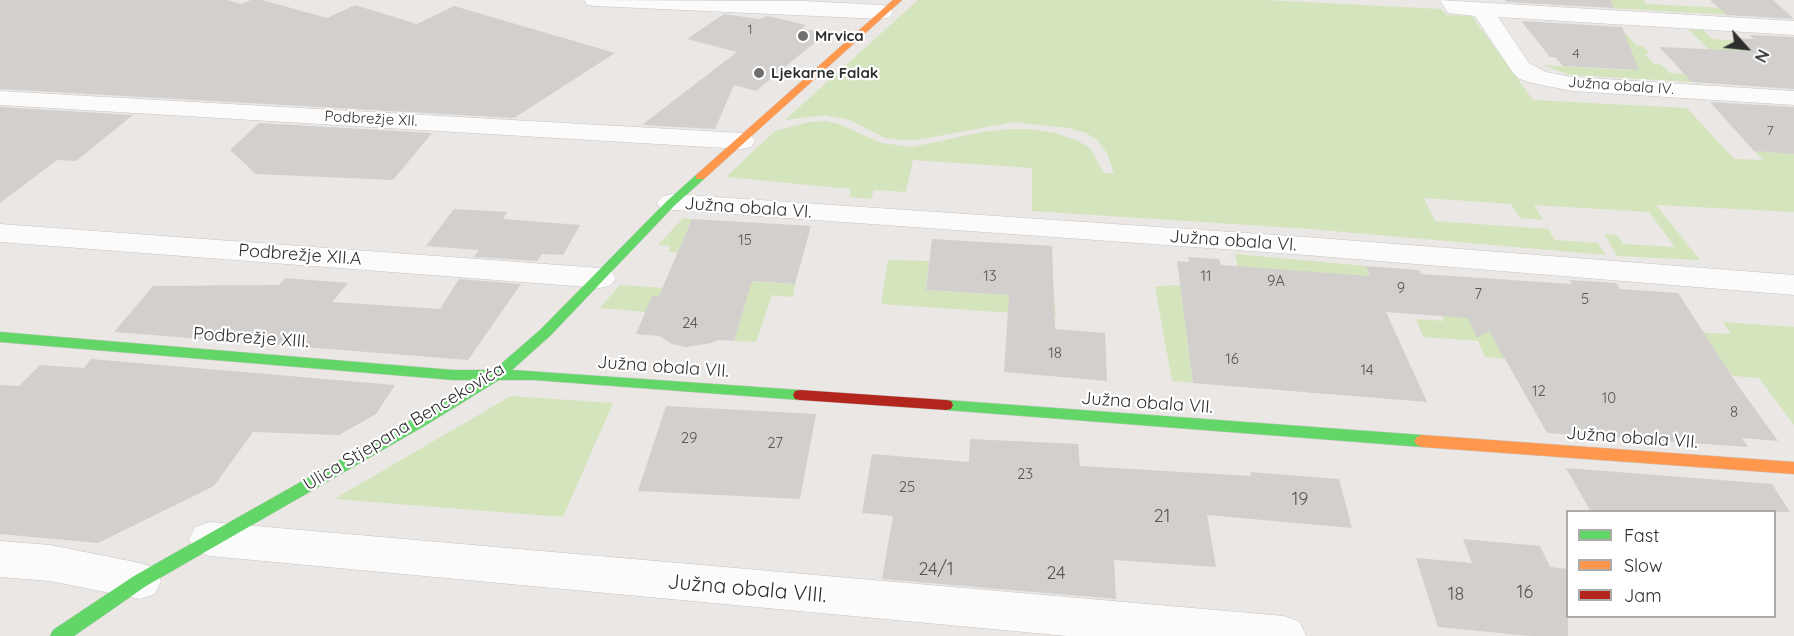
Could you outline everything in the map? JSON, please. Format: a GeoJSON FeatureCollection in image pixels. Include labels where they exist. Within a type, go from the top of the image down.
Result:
{"type":"FeatureCollection","features":[{"type":"Feature","properties":{"kind":"street"},"geometry":{"type":"LineString","coordinates":[[595,0],[804,7],[890,6]]}},
{"type":"Feature","properties":{"kind":"street"},"geometry":{"type":"LineString","coordinates":[[1454,4],[1482,10],[1794,28]]}},
{"type":"Feature","properties":{"kind":"street","name":"Ulica Stjepana Bencekovića"},"geometry":{"type":"LineString","coordinates":[[59,636],[140,581],[210,539],[422,421],[498,374],[545,333],[671,203],[890,6]]}},
{"type":"Feature","properties":{"kind":"street","name":"Južna obala IV."},"geometry":{"type":"LineString","coordinates":[[1482,10],[1521,68],[1541,78],[1572,84],[1794,98]]}},
{"type":"Feature","properties":{"kind":"street","name":"Podbrežje XII."},"geometry":{"type":"LineString","coordinates":[[0,98],[742,141]]}},
{"type":"Feature","properties":{"kind":"street","name":"Južna obala VI."},"geometry":{"type":"LineString","coordinates":[[671,203],[1294,245],[1794,285]]}},
{"type":"Feature","properties":{"kind":"street","name":"Podbrežje XII.A"},"geometry":{"type":"LineString","coordinates":[[0,233],[600,278]]}},
{"type":"Feature","properties":{"kind":"street","name":"Podbrežje XIII."},"geometry":{"type":"LineString","coordinates":[[0,337],[453,375],[498,374]]}},
{"type":"Feature","properties":{"kind":"street","name":"Južna obala VII."},"geometry":{"type":"LineString","coordinates":[[498,374],[1794,468]]}},
{"type":"Feature","properties":{"kind":"street","name":"Južna obala VIII."},"geometry":{"type":"LineString","coordinates":[[210,539],[1284,636]]}},
{"type":"Feature","properties":{"kind":"street"},"geometry":{"type":"LineString","coordinates":[[0,559],[50,564],[140,581]]}},
{"type":"Feature","properties":{"kind":"green space"},"geometry":{"type":"Polygon","coordinates":[[[918,0],[1266,0],[1441,9],[1447,15],[1472,16],[1533,100],[1687,108],[1734,159],[1763,160],[1754,151],[1794,154],[1794,212],[1656,205],[1700,260],[1617,256],[1604,234],[1617,235],[1623,244],[1675,247],[1649,212],[1534,205],[1543,220],[1520,218],[1511,204],[1424,198],[1435,221],[1548,229],[1555,240],[1598,243],[1606,255],[1310,229],[1032,211],[1032,168],[913,160],[906,192],[874,190],[871,199],[849,197],[851,189],[726,177],[775,131],[809,122],[825,121],[839,124],[881,143],[912,147],[982,132],[1010,129],[1055,133],[1090,148],[1104,173],[1114,173],[1107,153],[1097,140],[1086,133],[1068,128],[1013,122],[917,140],[902,140],[885,138],[850,120],[825,115],[785,120],[918,0]]]}},
{"type":"Feature","properties":{"kind":"green space"},"geometry":{"type":"Polygon","coordinates":[[[1611,0],[1643,0],[1647,4],[1744,9],[1752,16],[1609,8],[1614,7],[1611,0]]]}},
{"type":"Feature","properties":{"kind":"green space"},"geometry":{"type":"Polygon","coordinates":[[[1688,29],[1703,30],[1713,39],[1740,41],[1778,76],[1763,86],[1570,75],[1542,65],[1628,70],[1596,32],[1626,34],[1637,46],[1643,46],[1650,54],[1645,54],[1654,64],[1660,64],[1670,73],[1738,77],[1688,29]]]}},
{"type":"Feature","properties":{"kind":"green space"},"geometry":{"type":"Polygon","coordinates":[[[683,218],[692,219],[678,252],[668,252],[671,246],[658,245],[683,218]]]}},
{"type":"Feature","properties":{"kind":"green space"},"geometry":{"type":"Polygon","coordinates":[[[1235,254],[1366,266],[1383,311],[1311,330],[1328,394],[1282,390],[1186,330],[1193,383],[1172,381],[1155,287],[1173,285],[1243,290],[1235,254]]]}},
{"type":"Feature","properties":{"kind":"green space"},"geometry":{"type":"Polygon","coordinates":[[[888,260],[929,261],[926,290],[1054,298],[1056,316],[881,304],[888,260]]]}},
{"type":"Feature","properties":{"kind":"green space"},"geometry":{"type":"Polygon","coordinates":[[[668,276],[795,284],[793,297],[772,295],[756,342],[734,341],[746,301],[653,296],[646,312],[600,308],[620,285],[664,288],[668,276]]]}},
{"type":"Feature","properties":{"kind":"green space"},"geometry":{"type":"Polygon","coordinates":[[[1442,315],[1541,323],[1624,369],[1485,357],[1478,341],[1423,337],[1416,319],[1444,321],[1442,315]]]}},
{"type":"Feature","properties":{"kind":"green space"},"geometry":{"type":"Polygon","coordinates":[[[1723,322],[1794,327],[1794,425],[1759,378],[1733,376],[1721,360],[1674,358],[1655,330],[1731,334],[1723,322]]]}},
{"type":"Feature","properties":{"kind":"green space"},"geometry":{"type":"Polygon","coordinates":[[[511,396],[613,403],[563,517],[334,499],[511,396]]]}},
{"type":"Feature","properties":{"kind":"building"},"geometry":{"type":"Polygon","coordinates":[[[0,0],[227,0],[241,4],[251,0],[262,0],[327,18],[355,5],[417,24],[454,6],[615,53],[514,118],[0,89],[0,0]]]}},
{"type":"Feature","properties":{"kind":"building"},"geometry":{"type":"Polygon","coordinates":[[[1505,0],[1611,0],[1614,8],[1506,2],[1505,0]]]}},
{"type":"Feature","properties":{"kind":"building"},"geometry":{"type":"Polygon","coordinates":[[[1710,0],[1773,0],[1794,19],[1727,15],[1710,0]]]}},
{"type":"Feature","properties":{"kind":"building"},"geometry":{"type":"Polygon","coordinates":[[[724,14],[759,19],[768,16],[806,25],[802,28],[825,34],[756,91],[734,85],[715,129],[642,125],[737,52],[687,39],[724,14]]]}},
{"type":"Feature","properties":{"kind":"building"},"geometry":{"type":"Polygon","coordinates":[[[1521,21],[1622,27],[1639,70],[1563,66],[1555,57],[1550,57],[1521,21]]]}},
{"type":"Feature","properties":{"kind":"building"},"geometry":{"type":"Polygon","coordinates":[[[1749,35],[1794,37],[1794,89],[1692,82],[1659,47],[1750,51],[1737,38],[1754,39],[1749,35]]]}},
{"type":"Feature","properties":{"kind":"building"},"geometry":{"type":"Polygon","coordinates":[[[1710,102],[1794,107],[1794,154],[1754,151],[1710,102]]]}},
{"type":"Feature","properties":{"kind":"building"},"geometry":{"type":"Polygon","coordinates":[[[0,107],[133,115],[76,161],[57,160],[0,203],[0,107]]]}},
{"type":"Feature","properties":{"kind":"building"},"geometry":{"type":"Polygon","coordinates":[[[259,123],[432,133],[393,180],[256,174],[230,150],[259,123]]]}},
{"type":"Feature","properties":{"kind":"building"},"geometry":{"type":"Polygon","coordinates":[[[454,209],[507,212],[503,219],[580,225],[563,255],[542,254],[537,261],[474,257],[479,250],[426,246],[454,209]]]}},
{"type":"Feature","properties":{"kind":"building"},"geometry":{"type":"Polygon","coordinates":[[[692,219],[811,226],[795,284],[752,281],[734,341],[718,340],[686,347],[672,344],[659,336],[636,334],[652,296],[659,296],[692,219]]]}},
{"type":"Feature","properties":{"kind":"building"},"geometry":{"type":"Polygon","coordinates":[[[932,239],[1052,246],[1055,329],[1105,333],[1107,381],[1004,372],[1009,295],[926,290],[932,239]]]}},
{"type":"Feature","properties":{"kind":"building"},"geometry":{"type":"Polygon","coordinates":[[[1188,257],[1219,259],[1221,265],[1370,276],[1366,266],[1419,270],[1421,274],[1572,284],[1569,280],[1616,283],[1620,289],[1678,293],[1739,387],[1778,441],[1742,438],[1748,447],[1547,433],[1489,331],[1477,338],[1468,318],[1386,312],[1427,402],[1193,383],[1177,261],[1189,262],[1188,257]]]}},
{"type":"Feature","properties":{"kind":"building"},"geometry":{"type":"Polygon","coordinates":[[[285,278],[348,283],[332,302],[440,309],[459,279],[521,284],[468,360],[114,332],[153,286],[279,285],[285,278]]]}},
{"type":"Feature","properties":{"kind":"building"},"geometry":{"type":"Polygon","coordinates":[[[91,359],[395,385],[376,414],[339,435],[253,432],[214,486],[98,543],[0,534],[0,385],[19,386],[40,365],[84,368],[91,359]]]}},
{"type":"Feature","properties":{"kind":"building"},"geometry":{"type":"Polygon","coordinates":[[[666,406],[816,414],[800,499],[638,491],[666,406]]]}},
{"type":"Feature","properties":{"kind":"building"},"geometry":{"type":"Polygon","coordinates":[[[970,439],[1078,444],[1080,466],[1251,476],[1250,472],[1339,479],[1352,528],[1207,515],[1216,567],[1114,560],[1116,599],[882,579],[893,516],[862,513],[872,454],[969,462],[970,439]]]}},
{"type":"Feature","properties":{"kind":"building"},"geometry":{"type":"Polygon","coordinates":[[[1566,468],[1772,484],[1790,512],[1776,512],[1776,510],[1590,510],[1566,468]]]}},
{"type":"Feature","properties":{"kind":"building"},"geometry":{"type":"Polygon","coordinates":[[[1463,539],[1540,546],[1550,567],[1566,569],[1568,636],[1531,636],[1438,627],[1416,558],[1472,563],[1463,539]]]}},
{"type":"Feature","properties":{"kind":"traffic: fast"},"geometry":{"type":"LineString","coordinates":[[59,636],[140,581],[421,421],[498,374],[545,333],[671,203],[700,177]]}},
{"type":"Feature","properties":{"kind":"traffic: fast"},"geometry":{"type":"LineString","coordinates":[[0,337],[453,375],[534,375],[800,395]]}},
{"type":"Feature","properties":{"kind":"traffic: fast"},"geometry":{"type":"LineString","coordinates":[[946,405],[1422,441]]}},
{"type":"Feature","properties":{"kind":"traffic: slow"},"geometry":{"type":"LineString","coordinates":[[700,177],[898,0]]}},
{"type":"Feature","properties":{"kind":"traffic: slow"},"geometry":{"type":"LineString","coordinates":[[1422,441],[1794,468]]}},
{"type":"Feature","properties":{"kind":"traffic: jam"},"geometry":{"type":"LineString","coordinates":[[800,395],[946,405]]}},
{"type":"Feature","properties":{"kind":"place","name":"Mrvica"},"geometry":{"type":"Point","coordinates":[803,36]}},
{"type":"Feature","properties":{"kind":"place","name":"Ljekarne Falak"},"geometry":{"type":"Point","coordinates":[759,73]}}]}
